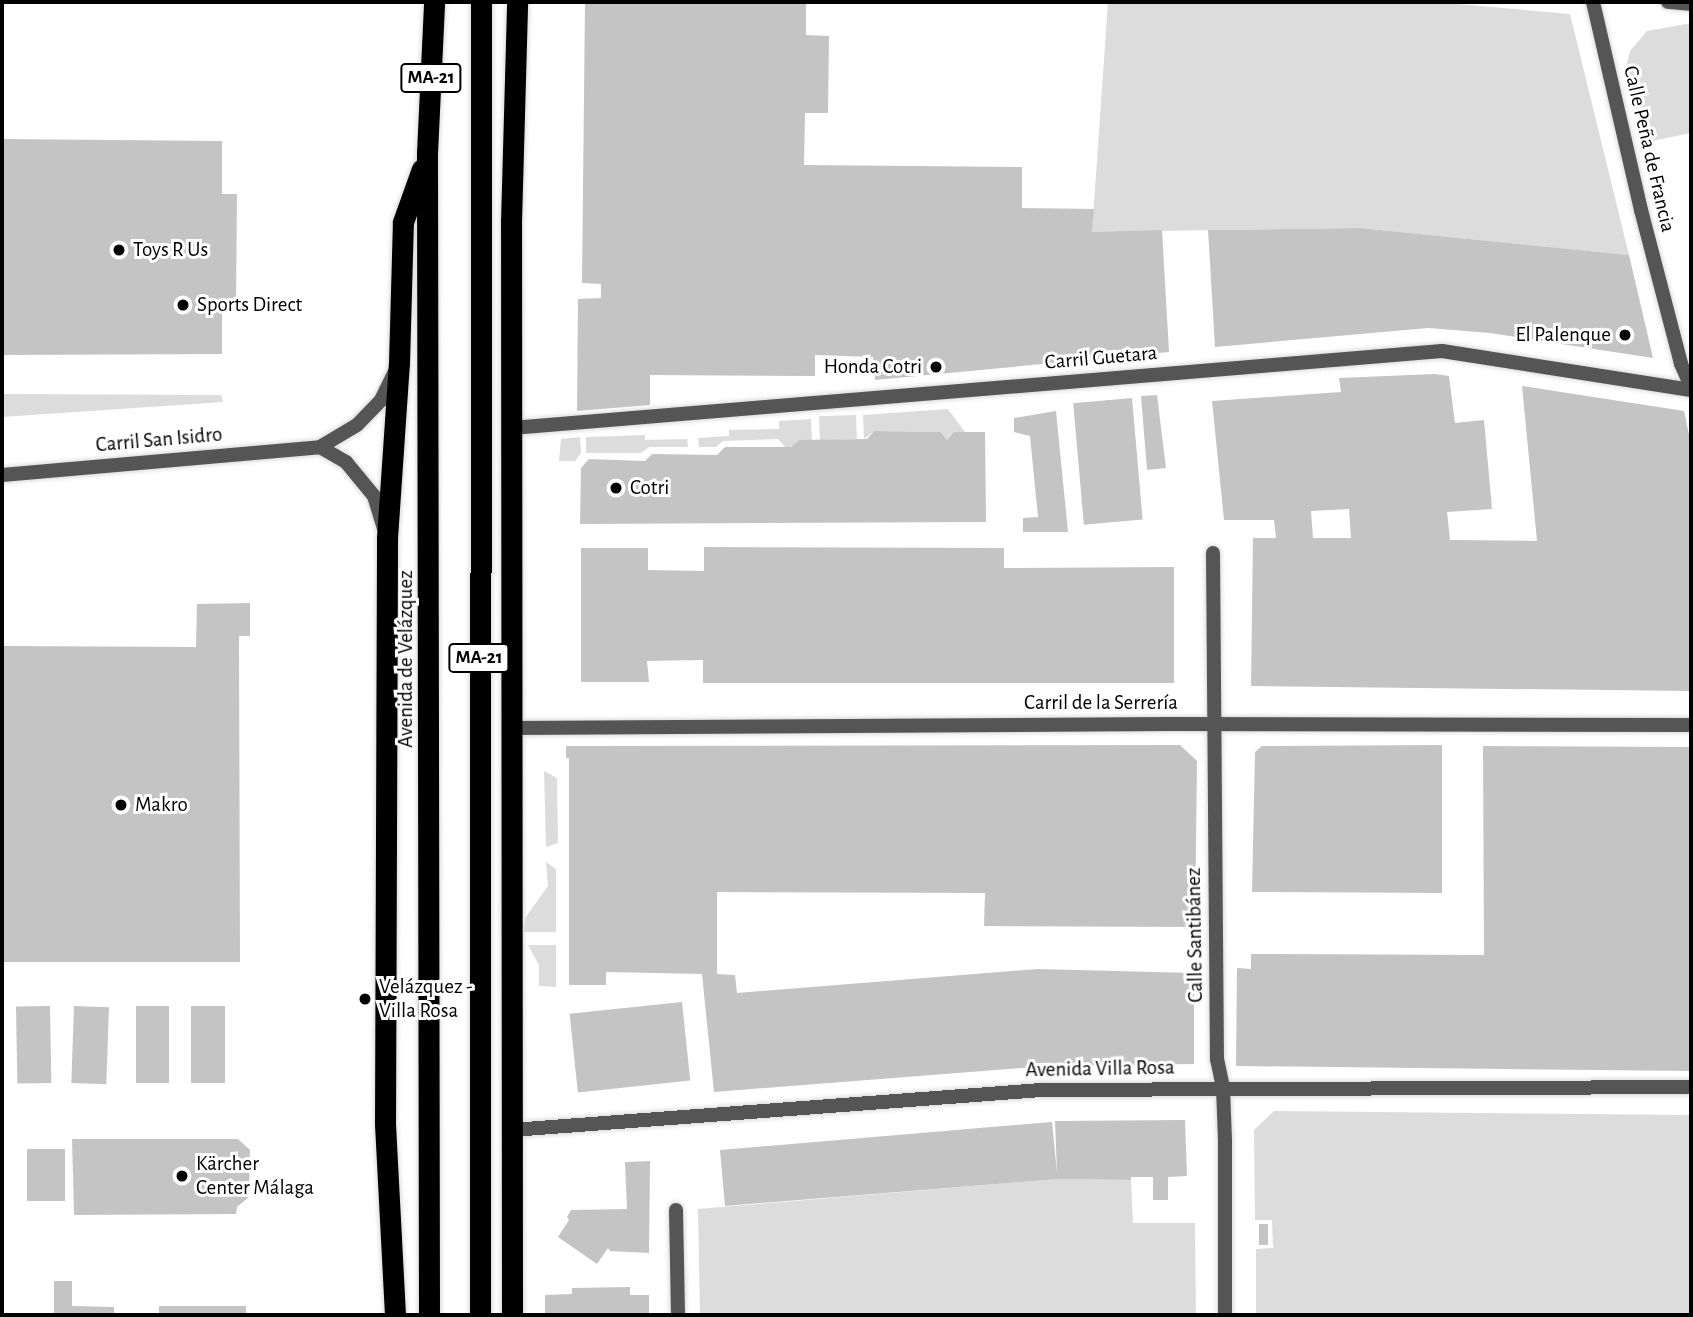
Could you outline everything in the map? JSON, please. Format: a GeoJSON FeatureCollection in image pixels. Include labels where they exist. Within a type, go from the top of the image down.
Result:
{"type":"FeatureCollection","features":[{"type":"Feature","properties":{"kind":"highway","name":"Avenida de Velázquez"},"geometry":{"type":"LineString","coordinates":[[429,1315],[427,153],[434,2]]}},
{"type":"Feature","properties":{"kind":"highway","name":"MA-21"},"geometry":{"type":"LineString","coordinates":[[480,1315],[481,2]]}},
{"type":"Feature","properties":{"kind":"highway"},"geometry":{"type":"LineString","coordinates":[[512,1315],[511,222],[517,2]]}},
{"type":"Feature","properties":{"kind":"highway"},"geometry":{"type":"LineString","coordinates":[[395,1315],[386,1123],[387,538],[398,363],[403,222],[427,153]]}},
{"type":"Feature","properties":{"kind":"street","name":"Calle Peña de Francia"},"geometry":{"type":"LineString","coordinates":[[1593,2],[1641,210],[1681,364],[1691,388]]}},
{"type":"Feature","properties":{"kind":"street"},"geometry":{"type":"LineString","coordinates":[[1668,2],[1691,4]]}},
{"type":"Feature","properties":{"kind":"street","name":"Carril Guetara"},"geometry":{"type":"LineString","coordinates":[[512,428],[1443,351],[1691,388]]}},
{"type":"Feature","properties":{"kind":"street"},"geometry":{"type":"LineString","coordinates":[[387,538],[374,496],[346,462],[320,447],[357,425],[381,400],[398,363]]}},
{"type":"Feature","properties":{"kind":"street","name":"Carril San Isidro"},"geometry":{"type":"LineString","coordinates":[[2,475],[320,447]]}},
{"type":"Feature","properties":{"kind":"street","name":"Calle Santibánez"},"geometry":{"type":"LineString","coordinates":[[1213,553],[1217,1059],[1223,1088],[1225,1315]]}},
{"type":"Feature","properties":{"kind":"street","name":"Carril de la Serrería"},"geometry":{"type":"LineString","coordinates":[[512,728],[1214,724],[1691,726]]}},
{"type":"Feature","properties":{"kind":"street","name":"Avenida Villa Rosa"},"geometry":{"type":"LineString","coordinates":[[512,1130],[1042,1090],[1691,1087]]}},
{"type":"Feature","properties":{"kind":"street"},"geometry":{"type":"LineString","coordinates":[[676,1210],[678,1315]]}},
{"type":"Feature","properties":{"kind":"shaded area"},"geometry":{"type":"Polygon","coordinates":[[[1108,2],[1436,2],[1570,14],[1629,255],[1360,228],[1092,232],[1108,2]]]}},
{"type":"Feature","properties":{"kind":"shaded area"},"geometry":{"type":"Polygon","coordinates":[[[1691,23],[1691,133],[1647,142],[1626,67],[1630,51],[1647,31],[1691,23]]]}},
{"type":"Feature","properties":{"kind":"shaded area"},"geometry":{"type":"Polygon","coordinates":[[[2,394],[221,395],[223,402],[2,417],[2,394]]]}},
{"type":"Feature","properties":{"kind":"shaded area"},"geometry":{"type":"Polygon","coordinates":[[[948,409],[965,432],[954,432],[947,440],[941,432],[874,431],[864,439],[863,415],[948,409]]]}},
{"type":"Feature","properties":{"kind":"shaded area"},"geometry":{"type":"Polygon","coordinates":[[[856,415],[857,439],[820,440],[819,416],[856,415]]]}},
{"type":"Feature","properties":{"kind":"shaded area"},"geometry":{"type":"Polygon","coordinates":[[[811,419],[812,440],[799,440],[791,447],[785,447],[778,439],[723,441],[716,447],[699,447],[698,438],[729,436],[729,430],[779,429],[779,421],[811,419]]]}},
{"type":"Feature","properties":{"kind":"shaded area"},"geometry":{"type":"Polygon","coordinates":[[[645,435],[645,440],[687,439],[688,447],[649,447],[641,453],[586,453],[586,437],[645,435]]]}},
{"type":"Feature","properties":{"kind":"shaded area"},"geometry":{"type":"Polygon","coordinates":[[[580,437],[581,453],[575,461],[559,461],[561,439],[580,437]]]}},
{"type":"Feature","properties":{"kind":"shaded area"},"geometry":{"type":"Polygon","coordinates":[[[544,771],[557,778],[558,843],[546,847],[544,771]]]}},
{"type":"Feature","properties":{"kind":"shaded area"},"geometry":{"type":"Polygon","coordinates":[[[546,862],[556,869],[556,932],[524,932],[525,918],[548,886],[546,862]]]}},
{"type":"Feature","properties":{"kind":"shaded area"},"geometry":{"type":"Polygon","coordinates":[[[528,945],[556,945],[556,987],[539,986],[539,965],[528,945]]]}},
{"type":"Feature","properties":{"kind":"shaded area"},"geometry":{"type":"Polygon","coordinates":[[[1274,1111],[1691,1115],[1691,1315],[1256,1315],[1256,1249],[1273,1248],[1272,1220],[1255,1220],[1254,1130],[1274,1111]]]}},
{"type":"Feature","properties":{"kind":"shaded area"},"geometry":{"type":"Polygon","coordinates":[[[1058,1179],[1131,1180],[1133,1223],[1195,1223],[1196,1315],[700,1315],[698,1209],[1058,1179]]]}},
{"type":"Feature","properties":{"kind":"building"},"geometry":{"type":"Polygon","coordinates":[[[585,2],[806,2],[806,35],[829,36],[828,113],[805,113],[804,165],[1022,167],[1022,208],[1094,209],[1092,232],[1162,230],[1169,352],[875,380],[873,357],[815,355],[815,376],[650,375],[650,405],[577,411],[578,299],[601,298],[601,284],[582,283],[585,2]]]}},
{"type":"Feature","properties":{"kind":"building","name":"Toys R Us"},"geometry":{"type":"Polygon","coordinates":[[[2,139],[222,141],[222,194],[237,194],[236,307],[222,307],[222,354],[2,355],[2,139]]]}},
{"type":"Feature","properties":{"kind":"building"},"geometry":{"type":"Polygon","coordinates":[[[1360,228],[1629,255],[1653,358],[1490,333],[1428,328],[1215,347],[1208,230],[1360,228]]]}},
{"type":"Feature","properties":{"kind":"building"},"geometry":{"type":"Polygon","coordinates":[[[1435,374],[1449,376],[1455,423],[1484,420],[1492,509],[1447,512],[1450,540],[1537,541],[1522,386],[1684,411],[1691,444],[1691,691],[1251,686],[1253,538],[1276,538],[1274,520],[1224,520],[1212,401],[1341,392],[1339,378],[1435,374]],[[1349,509],[1311,511],[1313,538],[1351,538],[1349,509]]]}},
{"type":"Feature","properties":{"kind":"building"},"geometry":{"type":"Polygon","coordinates":[[[1157,395],[1166,468],[1147,470],[1141,396],[1157,395]]]}},
{"type":"Feature","properties":{"kind":"building"},"geometry":{"type":"Polygon","coordinates":[[[1132,398],[1143,520],[1084,525],[1073,403],[1132,398]]]}},
{"type":"Feature","properties":{"kind":"building"},"geometry":{"type":"Polygon","coordinates":[[[1056,411],[1068,532],[1023,532],[1023,518],[1038,517],[1030,436],[1014,432],[1014,418],[1056,411]]]}},
{"type":"Feature","properties":{"kind":"building"},"geometry":{"type":"Polygon","coordinates":[[[874,431],[941,432],[947,440],[954,432],[985,432],[986,522],[580,524],[581,468],[589,459],[645,461],[652,454],[717,455],[725,447],[791,447],[799,440],[867,439],[874,431]]]}},
{"type":"Feature","properties":{"kind":"building"},"geometry":{"type":"Polygon","coordinates":[[[704,547],[1004,548],[1004,568],[1174,567],[1174,683],[703,683],[703,660],[647,661],[649,682],[581,682],[581,548],[648,548],[648,570],[704,571],[704,547]]]}},
{"type":"Feature","properties":{"kind":"building","name":"Makro"},"geometry":{"type":"Polygon","coordinates":[[[250,603],[250,636],[239,636],[240,962],[2,962],[2,646],[196,647],[197,604],[250,603]]]}},
{"type":"Feature","properties":{"kind":"building"},"geometry":{"type":"Polygon","coordinates":[[[1180,745],[1197,761],[1195,927],[984,926],[985,893],[717,892],[717,974],[735,975],[737,993],[1037,969],[1194,973],[1194,1064],[1047,1066],[714,1092],[702,974],[606,972],[606,985],[569,985],[569,758],[566,758],[566,746],[1180,745]]]}},
{"type":"Feature","properties":{"kind":"building"},"geometry":{"type":"Polygon","coordinates":[[[1442,745],[1442,893],[1252,892],[1255,752],[1262,746],[1442,745]]]}},
{"type":"Feature","properties":{"kind":"building"},"geometry":{"type":"Polygon","coordinates":[[[1483,746],[1691,747],[1691,1071],[1236,1066],[1237,968],[1251,969],[1251,954],[1484,955],[1483,746]]]}},
{"type":"Feature","properties":{"kind":"building"},"geometry":{"type":"Polygon","coordinates":[[[682,1002],[690,1081],[578,1092],[570,1014],[682,1002]]]}},
{"type":"Feature","properties":{"kind":"building"},"geometry":{"type":"Polygon","coordinates":[[[50,1006],[51,1083],[17,1084],[16,1007],[50,1006]]]}},
{"type":"Feature","properties":{"kind":"building"},"geometry":{"type":"Polygon","coordinates":[[[74,1006],[109,1007],[106,1084],[71,1083],[74,1006]]]}},
{"type":"Feature","properties":{"kind":"building"},"geometry":{"type":"Polygon","coordinates":[[[136,1006],[169,1006],[169,1083],[136,1083],[136,1006]]]}},
{"type":"Feature","properties":{"kind":"building"},"geometry":{"type":"Polygon","coordinates":[[[191,1006],[225,1006],[225,1083],[191,1083],[191,1006]]]}},
{"type":"Feature","properties":{"kind":"building"},"geometry":{"type":"Polygon","coordinates":[[[1185,1120],[1187,1176],[1168,1177],[1168,1200],[1153,1200],[1153,1177],[1131,1177],[1131,1180],[1058,1179],[725,1206],[720,1150],[1052,1122],[1057,1173],[1055,1121],[1185,1120]]]}},
{"type":"Feature","properties":{"kind":"building"},"geometry":{"type":"Polygon","coordinates":[[[72,1139],[238,1139],[250,1150],[249,1197],[237,1207],[236,1214],[74,1215],[72,1139]]]}},
{"type":"Feature","properties":{"kind":"building"},"geometry":{"type":"Polygon","coordinates":[[[27,1149],[65,1149],[65,1201],[27,1201],[27,1149]]]}},
{"type":"Feature","properties":{"kind":"building"},"geometry":{"type":"Polygon","coordinates":[[[650,1161],[649,1253],[610,1251],[608,1248],[597,1264],[558,1237],[569,1220],[567,1217],[571,1210],[627,1209],[625,1162],[650,1161]]]}},
{"type":"Feature","properties":{"kind":"building"},"geometry":{"type":"Polygon","coordinates":[[[1259,1224],[1268,1224],[1268,1245],[1259,1245],[1259,1224]]]}},
{"type":"Feature","properties":{"kind":"building"},"geometry":{"type":"Polygon","coordinates":[[[54,1281],[72,1281],[72,1306],[114,1307],[114,1315],[54,1315],[54,1281]]]}},
{"type":"Feature","properties":{"kind":"building"},"geometry":{"type":"Polygon","coordinates":[[[630,1287],[630,1295],[649,1295],[649,1315],[545,1315],[545,1295],[572,1294],[572,1288],[630,1287]]]}},
{"type":"Feature","properties":{"kind":"building"},"geometry":{"type":"Polygon","coordinates":[[[159,1306],[246,1306],[246,1315],[159,1315],[159,1306]]]}},
{"type":"Feature","properties":{"kind":"place","name":"Toys R Us"},"geometry":{"type":"Point","coordinates":[119,250]}},
{"type":"Feature","properties":{"kind":"place","name":"Sports Direct"},"geometry":{"type":"Point","coordinates":[183,305]}},
{"type":"Feature","properties":{"kind":"place","name":"El Palenque"},"geometry":{"type":"Point","coordinates":[1625,335]}},
{"type":"Feature","properties":{"kind":"place","name":"Honda Cotri"},"geometry":{"type":"Point","coordinates":[936,367]}},
{"type":"Feature","properties":{"kind":"place","name":"Cotri"},"geometry":{"type":"Point","coordinates":[616,488]}},
{"type":"Feature","properties":{"kind":"place","name":"Makro"},"geometry":{"type":"Point","coordinates":[121,805]}},
{"type":"Feature","properties":{"kind":"place","name":"Velázquez - Villa Rosa"},"geometry":{"type":"Point","coordinates":[365,999]}},
{"type":"Feature","properties":{"kind":"place","name":"Kärcher Center Málaga"},"geometry":{"type":"Point","coordinates":[182,1176]}}]}
